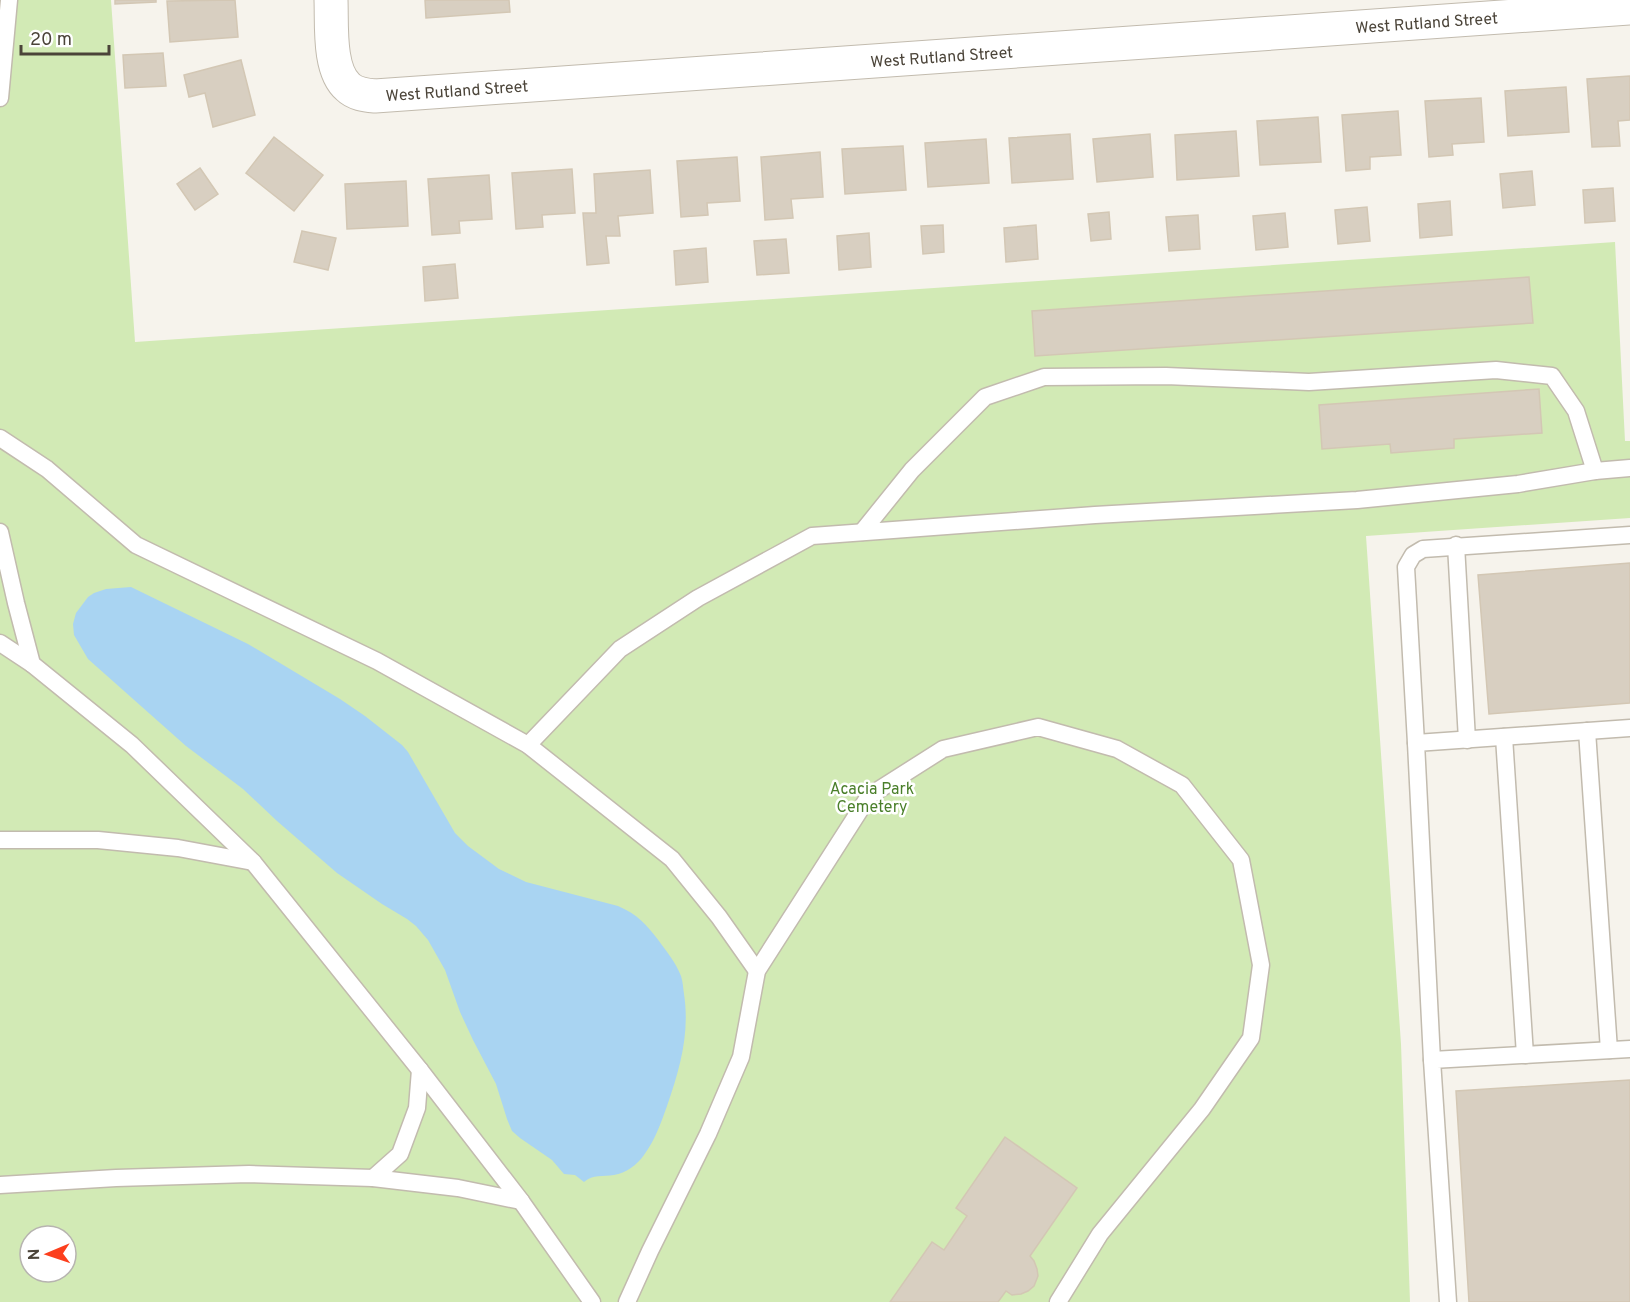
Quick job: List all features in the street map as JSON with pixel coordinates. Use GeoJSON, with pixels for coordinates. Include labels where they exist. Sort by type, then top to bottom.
{"type":"FeatureCollection","features":[{"type":"Feature","properties":{"kind":"street","name":"West Rutland Street"},"geometry":{"type":"LineString","coordinates":[[331,0],[334,61],[338,73],[348,88],[361,94],[375,96],[1630,8]]}},
{"type":"Feature","properties":{"kind":"lane"},"geometry":{"type":"LineString","coordinates":[[0,98],[9,0]]}},
{"type":"Feature","properties":{"kind":"lane"},"geometry":{"type":"LineString","coordinates":[[862,532],[912,470],[985,397],[1044,377],[1166,376],[1309,382],[1496,370],[1552,376],[1576,411],[1595,471]]}},
{"type":"Feature","properties":{"kind":"lane"},"geometry":{"type":"LineString","coordinates":[[0,438],[47,469],[136,545],[377,661],[528,745],[672,860],[719,917],[757,971]]}},
{"type":"Feature","properties":{"kind":"lane"},"geometry":{"type":"LineString","coordinates":[[528,745],[620,649],[698,598],[812,536],[1084,515],[1357,500],[1518,484],[1595,471],[1630,468]]}},
{"type":"Feature","properties":{"kind":"lane"},"geometry":{"type":"LineString","coordinates":[[0,532],[32,664]]}},
{"type":"Feature","properties":{"kind":"lane"},"geometry":{"type":"LineString","coordinates":[[1448,1302],[1432,1060],[1406,567],[1413,555],[1423,549],[1455,545],[1630,535]]}},
{"type":"Feature","properties":{"kind":"lane"},"geometry":{"type":"LineString","coordinates":[[1455,545],[1467,740]]}},
{"type":"Feature","properties":{"kind":"lane"},"geometry":{"type":"LineString","coordinates":[[0,643],[32,664],[132,745],[253,862],[420,1070],[521,1201],[592,1302]]}},
{"type":"Feature","properties":{"kind":"lane"},"geometry":{"type":"LineString","coordinates":[[627,1302],[708,1134],[741,1057],[757,971],[869,796],[943,749],[1038,727],[1116,749],[1182,785],[1241,860],[1261,965],[1251,1038],[1202,1109],[1100,1234],[1058,1302]]}},
{"type":"Feature","properties":{"kind":"lane"},"geometry":{"type":"LineString","coordinates":[[1416,743],[1630,728]]}},
{"type":"Feature","properties":{"kind":"lane"},"geometry":{"type":"LineString","coordinates":[[1587,731],[1610,1050]]}},
{"type":"Feature","properties":{"kind":"lane"},"geometry":{"type":"LineString","coordinates":[[1504,737],[1525,1054]]}},
{"type":"Feature","properties":{"kind":"lane"},"geometry":{"type":"LineString","coordinates":[[0,840],[98,840],[178,848],[253,862]]}},
{"type":"Feature","properties":{"kind":"lane"},"geometry":{"type":"LineString","coordinates":[[1432,1060],[1630,1049]]}},
{"type":"Feature","properties":{"kind":"lane"},"geometry":{"type":"LineString","coordinates":[[373,1178],[400,1154],[417,1108],[420,1070]]}},
{"type":"Feature","properties":{"kind":"lane"},"geometry":{"type":"LineString","coordinates":[[0,1185],[116,1178],[249,1174],[373,1178],[458,1188],[521,1201]]}},
{"type":"Feature","properties":{"kind":"green space","name":"Acacia Park Cemetery"},"geometry":{"type":"Polygon","coordinates":[[[0,0],[111,0],[135,342],[1615,242],[1625,441],[1630,441],[1630,518],[1366,536],[1401,1044],[1410,1302],[0,1302],[0,0]]]}},
{"type":"Feature","properties":{"kind":"water"},"geometry":{"type":"Polygon","coordinates":[[[131,587],[248,644],[365,716],[408,752],[455,833],[468,846],[499,869],[526,882],[618,906],[636,916],[650,930],[681,976],[686,1023],[680,1065],[665,1112],[651,1143],[635,1165],[618,1174],[595,1177],[584,1182],[575,1175],[564,1174],[552,1160],[512,1131],[496,1084],[460,1012],[445,970],[428,940],[416,926],[337,873],[243,789],[186,746],[88,659],[74,635],[73,624],[76,613],[94,593],[106,589],[131,587]]]}},
{"type":"Feature","properties":{"kind":"building"},"geometry":{"type":"Polygon","coordinates":[[[115,0],[156,0],[156,2],[115,4],[115,0]]]}},
{"type":"Feature","properties":{"kind":"building"},"geometry":{"type":"Polygon","coordinates":[[[235,0],[238,37],[170,42],[167,1],[235,0]]]}},
{"type":"Feature","properties":{"kind":"building"},"geometry":{"type":"Polygon","coordinates":[[[425,0],[509,0],[510,12],[426,18],[425,0]]]}},
{"type":"Feature","properties":{"kind":"building"},"geometry":{"type":"Polygon","coordinates":[[[163,53],[166,86],[125,88],[123,55],[163,53]]]}},
{"type":"Feature","properties":{"kind":"building"},"geometry":{"type":"Polygon","coordinates":[[[241,60],[255,115],[213,127],[205,93],[189,97],[184,75],[241,60]]]}},
{"type":"Feature","properties":{"kind":"building"},"geometry":{"type":"Polygon","coordinates":[[[1630,76],[1630,120],[1618,121],[1620,146],[1592,147],[1587,79],[1630,76]]]}},
{"type":"Feature","properties":{"kind":"building"},"geometry":{"type":"Polygon","coordinates":[[[1566,87],[1569,132],[1508,136],[1505,91],[1566,87]]]}},
{"type":"Feature","properties":{"kind":"building"},"geometry":{"type":"Polygon","coordinates":[[[1481,98],[1484,142],[1452,144],[1453,155],[1429,157],[1425,101],[1481,98]]]}},
{"type":"Feature","properties":{"kind":"building"},"geometry":{"type":"Polygon","coordinates":[[[1398,111],[1401,155],[1370,157],[1370,169],[1346,171],[1342,115],[1398,111]]]}},
{"type":"Feature","properties":{"kind":"building"},"geometry":{"type":"Polygon","coordinates":[[[1318,117],[1321,162],[1260,165],[1257,121],[1318,117]]]}},
{"type":"Feature","properties":{"kind":"building"},"geometry":{"type":"Polygon","coordinates":[[[1236,131],[1239,176],[1177,180],[1175,135],[1236,131]]]}},
{"type":"Feature","properties":{"kind":"building"},"geometry":{"type":"Polygon","coordinates":[[[1070,134],[1073,179],[1012,183],[1009,138],[1070,134]]]}},
{"type":"Feature","properties":{"kind":"building"},"geometry":{"type":"Polygon","coordinates":[[[1150,134],[1153,177],[1097,182],[1093,139],[1150,134]]]}},
{"type":"Feature","properties":{"kind":"building"},"geometry":{"type":"Polygon","coordinates":[[[274,137],[323,175],[294,211],[246,173],[274,137]]]}},
{"type":"Feature","properties":{"kind":"building"},"geometry":{"type":"Polygon","coordinates":[[[986,139],[989,183],[928,187],[925,143],[986,139]]]}},
{"type":"Feature","properties":{"kind":"building"},"geometry":{"type":"Polygon","coordinates":[[[903,146],[906,190],[845,194],[842,149],[903,146]]]}},
{"type":"Feature","properties":{"kind":"building"},"geometry":{"type":"Polygon","coordinates":[[[820,152],[823,197],[791,199],[793,218],[765,220],[761,157],[820,152]]]}},
{"type":"Feature","properties":{"kind":"building"},"geometry":{"type":"Polygon","coordinates":[[[737,157],[740,201],[707,203],[708,215],[681,217],[677,161],[737,157]]]}},
{"type":"Feature","properties":{"kind":"building"},"geometry":{"type":"Polygon","coordinates":[[[200,168],[218,194],[195,210],[177,184],[200,168]]]}},
{"type":"Feature","properties":{"kind":"building"},"geometry":{"type":"Polygon","coordinates":[[[572,169],[575,213],[542,215],[543,227],[516,229],[512,173],[572,169]]]}},
{"type":"Feature","properties":{"kind":"building"},"geometry":{"type":"Polygon","coordinates":[[[650,170],[653,213],[618,216],[620,236],[606,236],[609,263],[587,265],[583,213],[596,213],[594,174],[650,170]]]}},
{"type":"Feature","properties":{"kind":"building"},"geometry":{"type":"Polygon","coordinates":[[[1532,171],[1535,205],[1503,208],[1500,174],[1532,171]]]}},
{"type":"Feature","properties":{"kind":"building"},"geometry":{"type":"Polygon","coordinates":[[[489,175],[492,219],[459,221],[460,233],[432,235],[428,179],[489,175]]]}},
{"type":"Feature","properties":{"kind":"building"},"geometry":{"type":"Polygon","coordinates":[[[406,181],[408,226],[347,229],[345,184],[406,181]]]}},
{"type":"Feature","properties":{"kind":"building"},"geometry":{"type":"Polygon","coordinates":[[[1613,188],[1615,221],[1585,223],[1583,190],[1613,188]]]}},
{"type":"Feature","properties":{"kind":"building"},"geometry":{"type":"Polygon","coordinates":[[[1450,201],[1452,235],[1420,238],[1418,204],[1450,201]]]}},
{"type":"Feature","properties":{"kind":"building"},"geometry":{"type":"Polygon","coordinates":[[[1367,207],[1370,241],[1338,244],[1335,210],[1367,207]]]}},
{"type":"Feature","properties":{"kind":"building"},"geometry":{"type":"Polygon","coordinates":[[[1109,212],[1111,239],[1091,241],[1088,214],[1109,212]]]}},
{"type":"Feature","properties":{"kind":"building"},"geometry":{"type":"Polygon","coordinates":[[[1285,213],[1288,247],[1256,250],[1253,216],[1285,213]]]}},
{"type":"Feature","properties":{"kind":"building"},"geometry":{"type":"Polygon","coordinates":[[[1198,215],[1200,249],[1169,251],[1166,217],[1198,215]]]}},
{"type":"Feature","properties":{"kind":"building"},"geometry":{"type":"Polygon","coordinates":[[[943,225],[944,252],[923,254],[921,226],[943,225]]]}},
{"type":"Feature","properties":{"kind":"building"},"geometry":{"type":"Polygon","coordinates":[[[1036,225],[1038,259],[1006,262],[1004,228],[1036,225]]]}},
{"type":"Feature","properties":{"kind":"building"},"geometry":{"type":"Polygon","coordinates":[[[302,231],[336,238],[328,270],[294,262],[302,231]]]}},
{"type":"Feature","properties":{"kind":"building"},"geometry":{"type":"Polygon","coordinates":[[[869,233],[871,267],[839,270],[837,236],[869,233]]]}},
{"type":"Feature","properties":{"kind":"building"},"geometry":{"type":"Polygon","coordinates":[[[786,239],[789,273],[757,275],[754,241],[786,239]]]}},
{"type":"Feature","properties":{"kind":"building"},"geometry":{"type":"Polygon","coordinates":[[[706,248],[708,282],[676,285],[674,251],[706,248]]]}},
{"type":"Feature","properties":{"kind":"building"},"geometry":{"type":"Polygon","coordinates":[[[455,264],[458,298],[425,301],[423,267],[455,264]]]}},
{"type":"Feature","properties":{"kind":"building"},"geometry":{"type":"Polygon","coordinates":[[[1529,277],[1533,323],[1035,356],[1032,311],[1529,277]]]}},
{"type":"Feature","properties":{"kind":"building"},"geometry":{"type":"Polygon","coordinates":[[[1539,389],[1542,433],[1454,439],[1454,448],[1391,453],[1390,444],[1322,449],[1319,405],[1539,389]]]}},
{"type":"Feature","properties":{"kind":"building"},"geometry":{"type":"Polygon","coordinates":[[[1630,563],[1630,703],[1489,714],[1478,575],[1630,563]]]}},
{"type":"Feature","properties":{"kind":"building"},"geometry":{"type":"Polygon","coordinates":[[[1630,1080],[1630,1302],[1469,1302],[1456,1091],[1630,1080]]]}},
{"type":"Feature","properties":{"kind":"building"},"geometry":{"type":"Polygon","coordinates":[[[1005,1137],[1077,1188],[1030,1256],[1034,1261],[1038,1276],[1034,1286],[1021,1294],[1012,1295],[1006,1291],[998,1302],[890,1302],[932,1242],[944,1250],[967,1216],[956,1208],[1005,1137]]]}}]}
